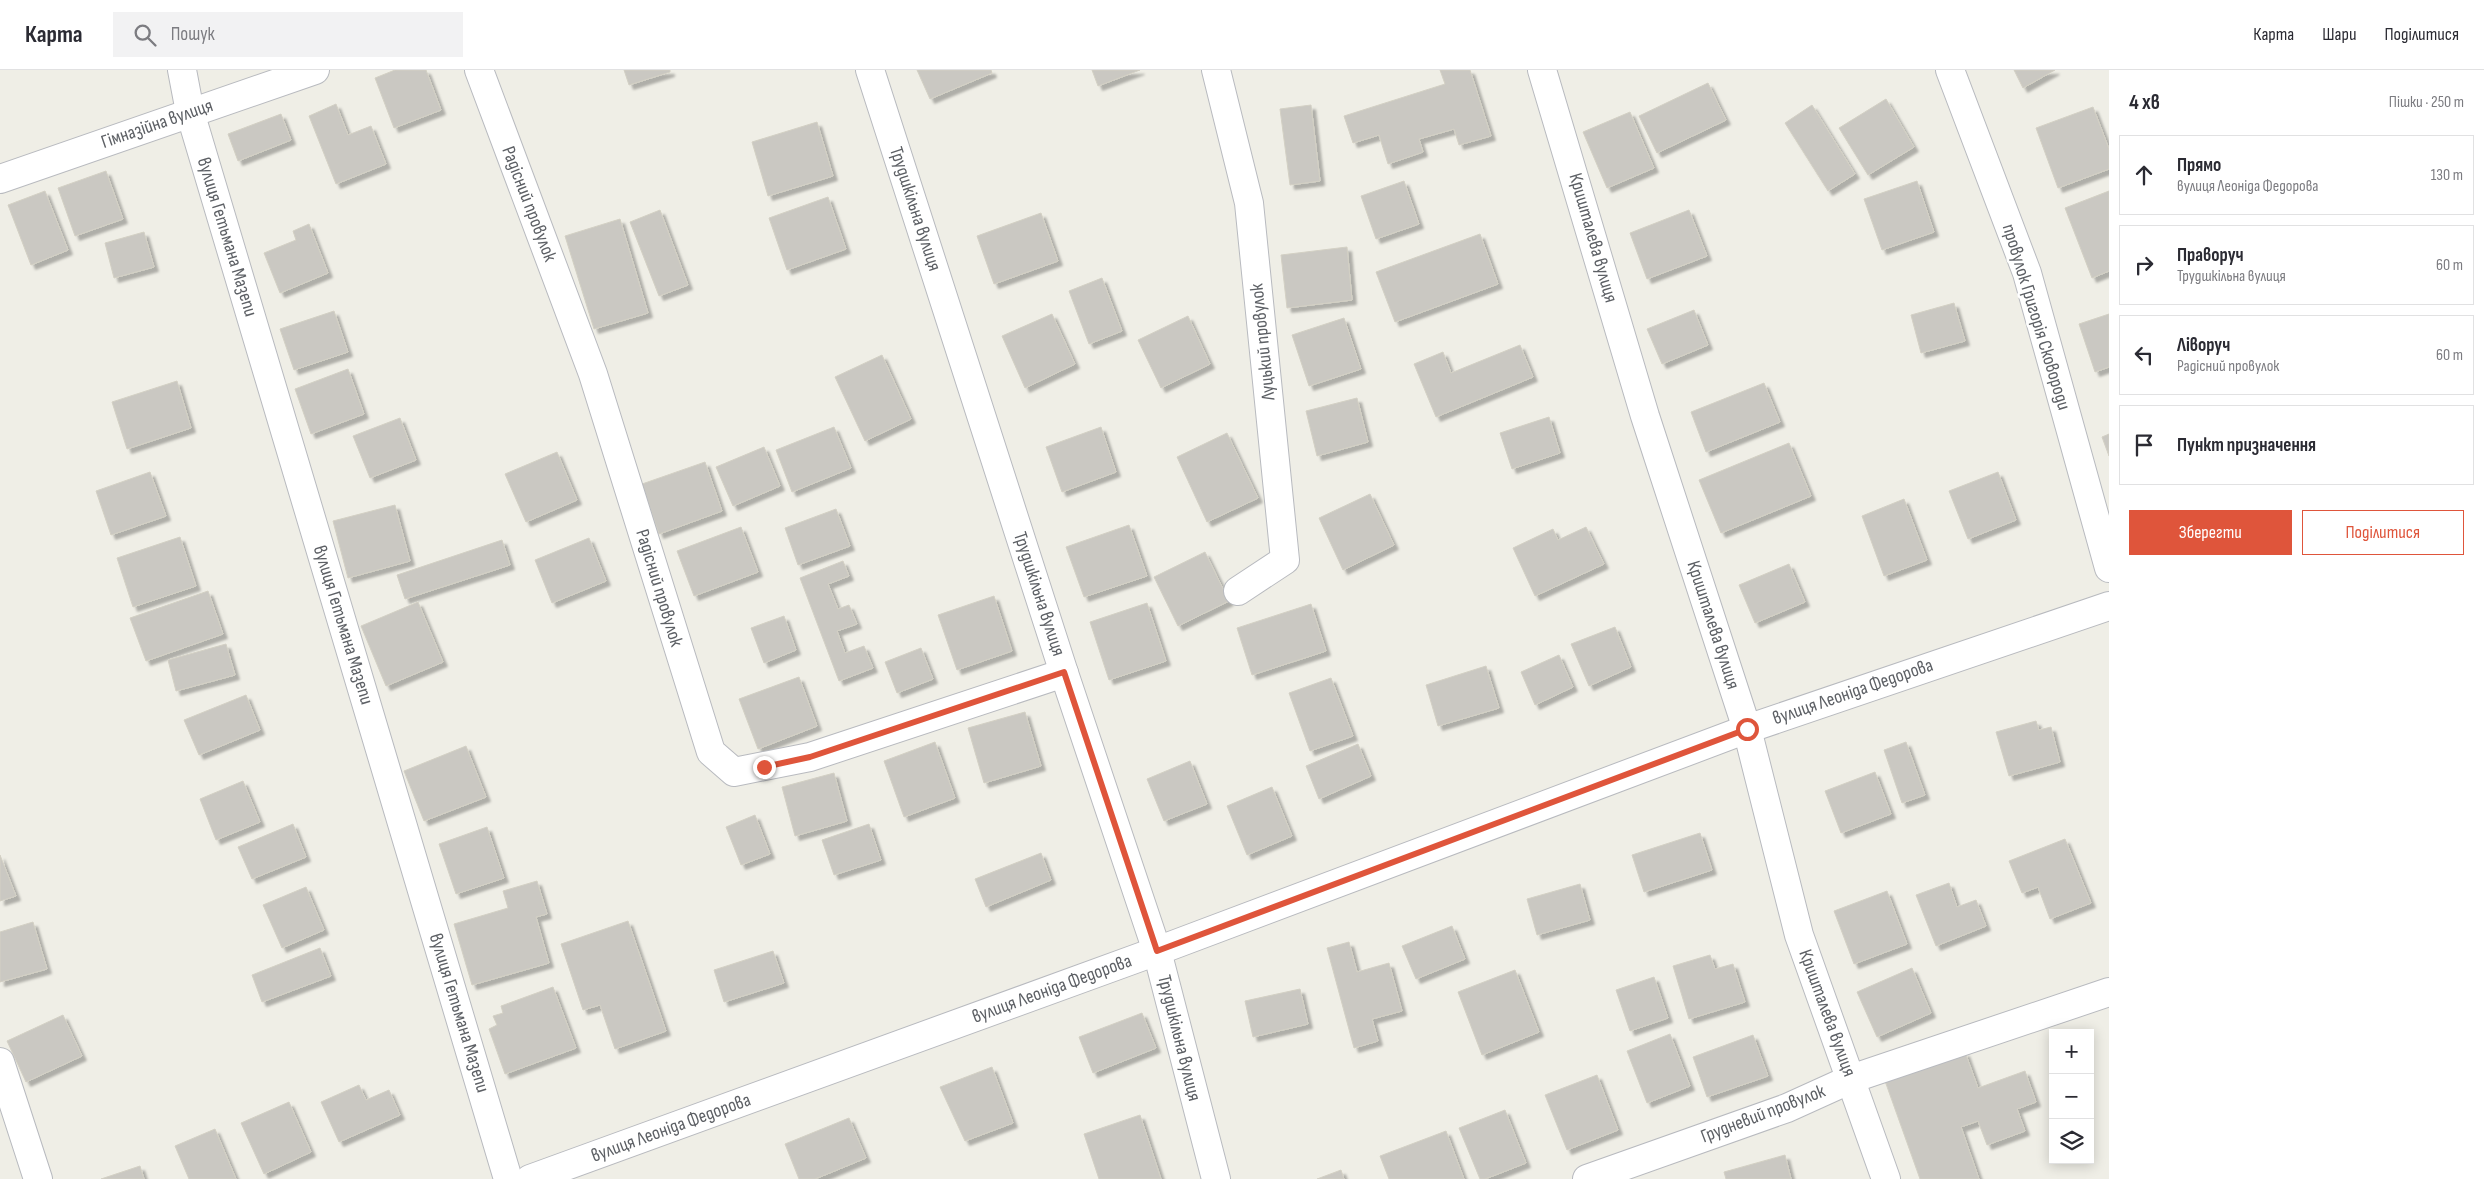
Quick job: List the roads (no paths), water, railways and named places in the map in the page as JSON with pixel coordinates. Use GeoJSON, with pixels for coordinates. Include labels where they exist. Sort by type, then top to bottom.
{"type":"FeatureCollection","features":[{"type":"Feature","properties":{"kind":"street","name":"вулиця Гетьмана Мазепи"},"geometry":{"type":"LineString","coordinates":[[182,70],[190,112],[508,1179]]}},
{"type":"Feature","properties":{"kind":"street","name":"Гімназійна вулиця"},"geometry":{"type":"LineString","coordinates":[[0,179],[315,70]]}},
{"type":"Feature","properties":{"kind":"street","name":"Радісний провулок"},"geometry":{"type":"LineString","coordinates":[[479,70],[593,374],[711,752],[734,772],[810,757],[1064,672]]}},
{"type":"Feature","properties":{"kind":"street","name":"Трудшкільна вулиця"},"geometry":{"type":"LineString","coordinates":[[870,70],[1064,672],[1157,951],[1216,1179]]}},
{"type":"Feature","properties":{"kind":"street","name":"Луцький провулок"},"geometry":{"type":"LineString","coordinates":[[1216,70],[1249,203],[1285,560],[1238,591]]}},
{"type":"Feature","properties":{"kind":"street","name":"Кришталева вулиця"},"geometry":{"type":"LineString","coordinates":[[1542,70],[1645,416],[1747,729],[1799,935],[1886,1179]]}},
{"type":"Feature","properties":{"kind":"street","name":"провулок Григорія Сковороди"},"geometry":{"type":"LineString","coordinates":[[1950,70],[2027,273],[2109,568]]}},
{"type":"Feature","properties":{"kind":"street","name":"вулиця Леоніда Федорова"},"geometry":{"type":"LineString","coordinates":[[530,1179],[1157,951],[1747,729],[2109,606]]}},
{"type":"Feature","properties":{"kind":"street","name":"Грудневий провулок"},"geometry":{"type":"LineString","coordinates":[[1587,1179],[1787,1108],[1851,1079],[2109,992]]}},
{"type":"Feature","properties":{"kind":"street"},"geometry":{"type":"LineString","coordinates":[[0,1062],[38,1179]]}}]}
